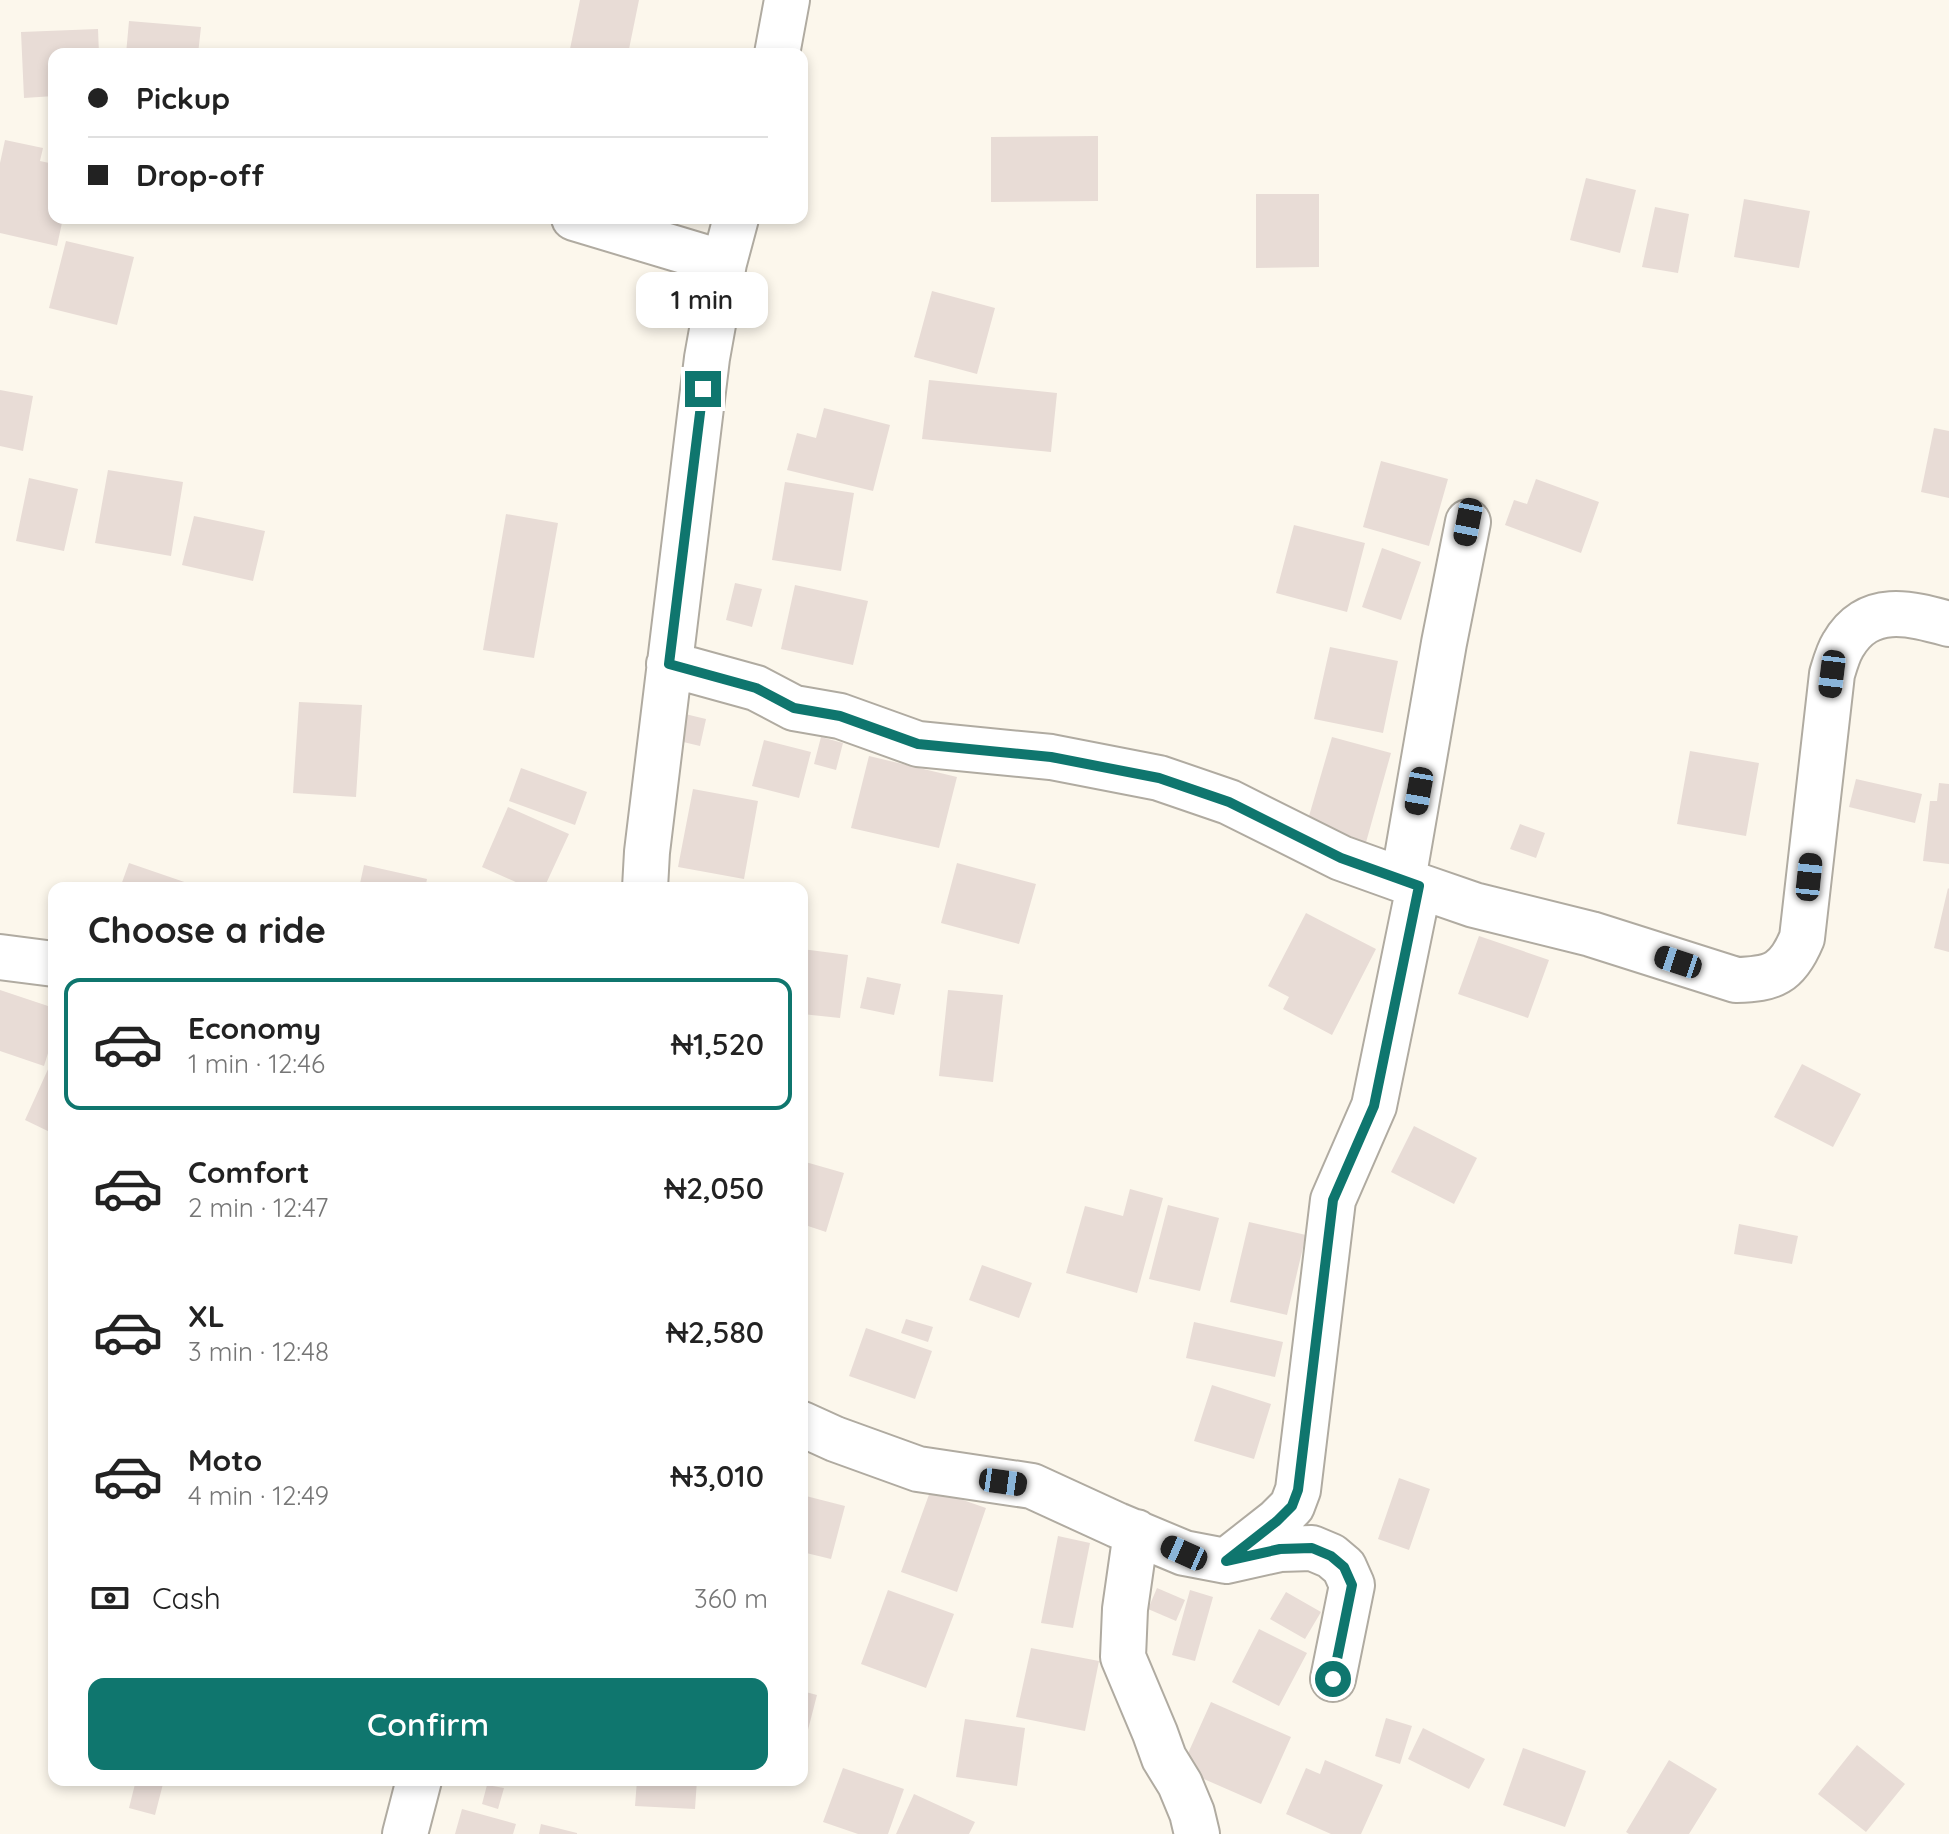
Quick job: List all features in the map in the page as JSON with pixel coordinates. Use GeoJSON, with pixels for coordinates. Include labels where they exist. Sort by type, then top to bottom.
{"type":"FeatureCollection","features":[{"type":"Feature","properties":{"kind":"street"},"geometry":{"type":"LineString","coordinates":[[778,48],[787,0]]}},
{"type":"Feature","properties":{"kind":"street"},"geometry":{"type":"LineString","coordinates":[[594,224],[724,263]]}},
{"type":"Feature","properties":{"kind":"street"},"geometry":{"type":"LineString","coordinates":[[645,882],[707,358],[734,224]]}},
{"type":"Feature","properties":{"kind":"street"},"geometry":{"type":"LineString","coordinates":[[1226,1561],[1277,1521],[1292,1506],[1298,1490],[1333,1200],[1374,1106],[1411,883],[1444,643],[1468,522]]}},
{"type":"Feature","properties":{"kind":"street"},"geometry":{"type":"LineString","coordinates":[[669,664],[756,688],[794,708],[840,716],[918,744],[1051,757],[1159,778],[1229,802],[1341,858],[1411,883],[1474,905],[1591,934],[1736,980],[1761,979],[1779,971],[1794,957],[1802,938],[1832,674],[1843,644],[1861,623],[1877,616],[1910,613],[1949,624]]}},
{"type":"Feature","properties":{"kind":"street"},"geometry":{"type":"LineString","coordinates":[[0,957],[48,963]]}},
{"type":"Feature","properties":{"kind":"street"},"geometry":{"type":"LineString","coordinates":[[808,1427],[918,1469],[1032,1486],[1184,1553],[1226,1561],[1280,1549],[1312,1548],[1331,1556],[1344,1567],[1352,1585],[1333,1679]]}},
{"type":"Feature","properties":{"kind":"street"},"geometry":{"type":"LineString","coordinates":[[1136,1532],[1125,1609],[1123,1657],[1164,1758],[1180,1784],[1197,1834]]}},
{"type":"Feature","properties":{"kind":"street"},"geometry":{"type":"LineString","coordinates":[[405,1834],[417,1786]]}},
{"type":"Feature","properties":{"kind":"building"},"geometry":{"type":"Polygon","coordinates":[[[580,0],[639,0],[629,48],[570,48],[580,0]]]}},
{"type":"Feature","properties":{"kind":"building"},"geometry":{"type":"Polygon","coordinates":[[[129,21],[201,27],[199,48],[127,48],[129,21]]]}},
{"type":"Feature","properties":{"kind":"building"},"geometry":{"type":"Polygon","coordinates":[[[98,29],[99,48],[48,48],[48,96],[24,98],[21,32],[98,29]]]}},
{"type":"Feature","properties":{"kind":"building"},"geometry":{"type":"Polygon","coordinates":[[[1098,136],[1098,201],[991,202],[991,137],[1098,136]]]}},
{"type":"Feature","properties":{"kind":"building"},"geometry":{"type":"Polygon","coordinates":[[[5,140],[43,148],[40,161],[48,163],[48,224],[62,224],[57,246],[0,233],[0,163],[5,140]]]}},
{"type":"Feature","properties":{"kind":"building"},"geometry":{"type":"Polygon","coordinates":[[[1586,178],[1636,190],[1620,253],[1570,240],[1586,178]]]}},
{"type":"Feature","properties":{"kind":"building"},"geometry":{"type":"Polygon","coordinates":[[[1256,194],[1319,194],[1319,267],[1256,268],[1256,194]]]}},
{"type":"Feature","properties":{"kind":"building"},"geometry":{"type":"Polygon","coordinates":[[[1744,199],[1810,211],[1799,268],[1734,257],[1744,199]]]}},
{"type":"Feature","properties":{"kind":"building"},"geometry":{"type":"Polygon","coordinates":[[[1655,207],[1689,214],[1678,273],[1642,267],[1655,207]]]}},
{"type":"Feature","properties":{"kind":"building"},"geometry":{"type":"Polygon","coordinates":[[[66,241],[134,257],[117,325],[49,308],[66,241]]]}},
{"type":"Feature","properties":{"kind":"building"},"geometry":{"type":"Polygon","coordinates":[[[932,291],[995,308],[977,374],[914,357],[932,291]]]}},
{"type":"Feature","properties":{"kind":"building"},"geometry":{"type":"Polygon","coordinates":[[[929,380],[1057,393],[1051,452],[922,439],[929,380]]]}},
{"type":"Feature","properties":{"kind":"building"},"geometry":{"type":"Polygon","coordinates":[[[0,390],[33,396],[23,451],[0,446],[0,390]]]}},
{"type":"Feature","properties":{"kind":"building"},"geometry":{"type":"Polygon","coordinates":[[[824,408],[890,425],[873,491],[787,470],[797,433],[816,438],[824,408]]]}},
{"type":"Feature","properties":{"kind":"building"},"geometry":{"type":"Polygon","coordinates":[[[1934,428],[1949,431],[1949,498],[1921,492],[1934,428]]]}},
{"type":"Feature","properties":{"kind":"building"},"geometry":{"type":"Polygon","coordinates":[[[1381,461],[1448,479],[1429,546],[1363,527],[1381,461]]]}},
{"type":"Feature","properties":{"kind":"building"},"geometry":{"type":"Polygon","coordinates":[[[108,470],[183,482],[171,556],[95,543],[108,470]]]}},
{"type":"Feature","properties":{"kind":"building"},"geometry":{"type":"Polygon","coordinates":[[[29,478],[78,489],[64,551],[16,541],[29,478]]]}},
{"type":"Feature","properties":{"kind":"building"},"geometry":{"type":"Polygon","coordinates":[[[1536,479],[1599,502],[1581,553],[1505,525],[1514,500],[1527,504],[1536,479]]]}},
{"type":"Feature","properties":{"kind":"building"},"geometry":{"type":"Polygon","coordinates":[[[785,482],[854,493],[841,571],[772,560],[785,482]]]}},
{"type":"Feature","properties":{"kind":"building"},"geometry":{"type":"Polygon","coordinates":[[[506,514],[558,523],[534,658],[483,650],[506,514]]]}},
{"type":"Feature","properties":{"kind":"building"},"geometry":{"type":"Polygon","coordinates":[[[194,516],[265,531],[253,581],[182,565],[194,516]]]}},
{"type":"Feature","properties":{"kind":"building"},"geometry":{"type":"Polygon","coordinates":[[[1294,525],[1365,543],[1347,612],[1276,593],[1294,525]]]}},
{"type":"Feature","properties":{"kind":"building"},"geometry":{"type":"Polygon","coordinates":[[[1382,548],[1421,562],[1401,620],[1362,607],[1382,548]]]}},
{"type":"Feature","properties":{"kind":"building"},"geometry":{"type":"Polygon","coordinates":[[[735,583],[762,589],[752,627],[726,620],[735,583]]]}},
{"type":"Feature","properties":{"kind":"building"},"geometry":{"type":"Polygon","coordinates":[[[795,585],[868,601],[853,665],[781,649],[795,585]]]}},
{"type":"Feature","properties":{"kind":"building"},"geometry":{"type":"Polygon","coordinates":[[[1330,647],[1398,661],[1383,733],[1314,719],[1330,647]]]}},
{"type":"Feature","properties":{"kind":"building"},"geometry":{"type":"Polygon","coordinates":[[[299,702],[362,705],[356,797],[293,793],[299,702]]]}},
{"type":"Feature","properties":{"kind":"building"},"geometry":{"type":"Polygon","coordinates":[[[681,713],[706,719],[700,746],[675,740],[681,713]]]}},
{"type":"Feature","properties":{"kind":"building"},"geometry":{"type":"Polygon","coordinates":[[[821,737],[843,743],[836,770],[814,764],[821,737]]]}},
{"type":"Feature","properties":{"kind":"building"},"geometry":{"type":"Polygon","coordinates":[[[1332,737],[1391,753],[1365,846],[1305,830],[1332,737]]]}},
{"type":"Feature","properties":{"kind":"building"},"geometry":{"type":"Polygon","coordinates":[[[764,740],[811,752],[799,798],[752,786],[764,740]]]}},
{"type":"Feature","properties":{"kind":"building"},"geometry":{"type":"Polygon","coordinates":[[[1690,751],[1759,763],[1746,836],[1677,824],[1690,751]]]}},
{"type":"Feature","properties":{"kind":"building"},"geometry":{"type":"Polygon","coordinates":[[[869,756],[957,777],[939,848],[851,828],[869,756]]]}},
{"type":"Feature","properties":{"kind":"building"},"geometry":{"type":"Polygon","coordinates":[[[521,768],[587,792],[575,825],[509,801],[521,768]]]}},
{"type":"Feature","properties":{"kind":"building"},"geometry":{"type":"Polygon","coordinates":[[[1856,779],[1922,794],[1915,823],[1849,807],[1856,779]]]}},
{"type":"Feature","properties":{"kind":"building"},"geometry":{"type":"Polygon","coordinates":[[[1939,783],[1949,784],[1949,864],[1923,861],[1930,801],[1937,801],[1939,783]]]}},
{"type":"Feature","properties":{"kind":"building"},"geometry":{"type":"Polygon","coordinates":[[[693,789],[758,801],[744,879],[678,867],[693,789]]]}},
{"type":"Feature","properties":{"kind":"building"},"geometry":{"type":"Polygon","coordinates":[[[508,807],[569,834],[547,882],[516,882],[482,867],[508,807]]]}},
{"type":"Feature","properties":{"kind":"building"},"geometry":{"type":"Polygon","coordinates":[[[1520,824],[1545,833],[1536,858],[1510,849],[1520,824]]]}},
{"type":"Feature","properties":{"kind":"building"},"geometry":{"type":"Polygon","coordinates":[[[129,863],[184,882],[122,882],[129,863]]]}},
{"type":"Feature","properties":{"kind":"building"},"geometry":{"type":"Polygon","coordinates":[[[957,863],[1036,884],[1019,944],[941,923],[957,863]]]}},
{"type":"Feature","properties":{"kind":"building"},"geometry":{"type":"Polygon","coordinates":[[[364,865],[427,879],[426,882],[360,882],[364,865]]]}},
{"type":"Feature","properties":{"kind":"building"},"geometry":{"type":"Polygon","coordinates":[[[1949,889],[1949,952],[1934,948],[1949,889]]]}},
{"type":"Feature","properties":{"kind":"building"},"geometry":{"type":"Polygon","coordinates":[[[1306,913],[1376,949],[1332,1035],[1283,1009],[1289,997],[1268,986],[1306,913]]]}},
{"type":"Feature","properties":{"kind":"building"},"geometry":{"type":"Polygon","coordinates":[[[1479,936],[1549,960],[1528,1018],[1458,994],[1479,936]]]}},
{"type":"Feature","properties":{"kind":"building"},"geometry":{"type":"Polygon","coordinates":[[[808,950],[848,955],[840,1018],[808,1015],[808,950]]]}},
{"type":"Feature","properties":{"kind":"building"},"geometry":{"type":"Polygon","coordinates":[[[867,977],[901,984],[894,1015],[860,1008],[867,977]]]}},
{"type":"Feature","properties":{"kind":"building"},"geometry":{"type":"Polygon","coordinates":[[[0,990],[48,1006],[48,1053],[44,1066],[0,1051],[0,990]]]}},
{"type":"Feature","properties":{"kind":"building"},"geometry":{"type":"Polygon","coordinates":[[[948,990],[1003,995],[993,1082],[939,1076],[948,990]]]}},
{"type":"Feature","properties":{"kind":"building"},"geometry":{"type":"Polygon","coordinates":[[[1802,1064],[1861,1094],[1833,1147],[1774,1117],[1802,1064]]]}},
{"type":"Feature","properties":{"kind":"building"},"geometry":{"type":"Polygon","coordinates":[[[48,1069],[48,1131],[25,1120],[48,1069]]]}},
{"type":"Feature","properties":{"kind":"building"},"geometry":{"type":"Polygon","coordinates":[[[1414,1126],[1477,1158],[1454,1204],[1391,1172],[1414,1126]]]}},
{"type":"Feature","properties":{"kind":"building"},"geometry":{"type":"Polygon","coordinates":[[[808,1163],[844,1173],[826,1232],[808,1226],[808,1163]]]}},
{"type":"Feature","properties":{"kind":"building"},"geometry":{"type":"Polygon","coordinates":[[[1130,1189],[1163,1198],[1137,1293],[1066,1273],[1085,1206],[1123,1216],[1130,1189]]]}},
{"type":"Feature","properties":{"kind":"building"},"geometry":{"type":"Polygon","coordinates":[[[1168,1205],[1219,1218],[1200,1291],[1149,1279],[1168,1205]]]}},
{"type":"Feature","properties":{"kind":"building"},"geometry":{"type":"Polygon","coordinates":[[[1249,1222],[1306,1235],[1287,1315],[1230,1302],[1249,1222]]]}},
{"type":"Feature","properties":{"kind":"building"},"geometry":{"type":"Polygon","coordinates":[[[1739,1224],[1798,1236],[1792,1264],[1734,1254],[1739,1224]]]}},
{"type":"Feature","properties":{"kind":"building"},"geometry":{"type":"Polygon","coordinates":[[[982,1265],[1032,1283],[1019,1318],[969,1300],[982,1265]]]}},
{"type":"Feature","properties":{"kind":"building"},"geometry":{"type":"Polygon","coordinates":[[[906,1319],[933,1327],[928,1342],[901,1333],[906,1319]]]}},
{"type":"Feature","properties":{"kind":"building"},"geometry":{"type":"Polygon","coordinates":[[[1194,1322],[1283,1342],[1275,1377],[1186,1358],[1194,1322]]]}},
{"type":"Feature","properties":{"kind":"building"},"geometry":{"type":"Polygon","coordinates":[[[866,1328],[932,1351],[915,1399],[849,1376],[866,1328]]]}},
{"type":"Feature","properties":{"kind":"building"},"geometry":{"type":"Polygon","coordinates":[[[1212,1385],[1271,1404],[1254,1459],[1194,1441],[1212,1385]]]}},
{"type":"Feature","properties":{"kind":"building"},"geometry":{"type":"Polygon","coordinates":[[[1399,1478],[1430,1489],[1409,1550],[1378,1539],[1399,1478]]]}},
{"type":"Feature","properties":{"kind":"building"},"geometry":{"type":"Polygon","coordinates":[[[931,1489],[986,1508],[957,1592],[901,1572],[931,1489]]]}},
{"type":"Feature","properties":{"kind":"building"},"geometry":{"type":"Polygon","coordinates":[[[808,1497],[845,1506],[831,1559],[808,1553],[808,1497]]]}},
{"type":"Feature","properties":{"kind":"building"},"geometry":{"type":"Polygon","coordinates":[[[1058,1536],[1090,1543],[1073,1628],[1041,1623],[1058,1536]]]}},
{"type":"Feature","properties":{"kind":"building"},"geometry":{"type":"Polygon","coordinates":[[[1157,1588],[1185,1600],[1176,1621],[1148,1609],[1157,1588]]]}},
{"type":"Feature","properties":{"kind":"building"},"geometry":{"type":"Polygon","coordinates":[[[888,1590],[954,1614],[926,1688],[861,1664],[888,1590]]]}},
{"type":"Feature","properties":{"kind":"building"},"geometry":{"type":"Polygon","coordinates":[[[1190,1590],[1213,1597],[1195,1661],[1172,1655],[1190,1590]]]}},
{"type":"Feature","properties":{"kind":"building"},"geometry":{"type":"Polygon","coordinates":[[[1286,1592],[1321,1612],[1305,1639],[1270,1619],[1286,1592]]]}},
{"type":"Feature","properties":{"kind":"building"},"geometry":{"type":"Polygon","coordinates":[[[1259,1629],[1307,1653],[1279,1706],[1232,1682],[1259,1629]]]}},
{"type":"Feature","properties":{"kind":"building"},"geometry":{"type":"Polygon","coordinates":[[[1031,1648],[1099,1661],[1085,1731],[1016,1717],[1031,1648]]]}},
{"type":"Feature","properties":{"kind":"building"},"geometry":{"type":"Polygon","coordinates":[[[808,1693],[817,1695],[808,1730],[808,1693]]]}},
{"type":"Feature","properties":{"kind":"building"},"geometry":{"type":"Polygon","coordinates":[[[1211,1702],[1291,1737],[1261,1804],[1181,1769],[1211,1702]]]}},
{"type":"Feature","properties":{"kind":"building"},"geometry":{"type":"Polygon","coordinates":[[[1386,1718],[1412,1726],[1400,1764],[1375,1756],[1386,1718]]]}},
{"type":"Feature","properties":{"kind":"building"},"geometry":{"type":"Polygon","coordinates":[[[965,1719],[1025,1728],[1017,1786],[956,1777],[965,1719]]]}},
{"type":"Feature","properties":{"kind":"building"},"geometry":{"type":"Polygon","coordinates":[[[1423,1728],[1485,1759],[1469,1789],[1408,1759],[1423,1728]]]}},
{"type":"Feature","properties":{"kind":"building"},"geometry":{"type":"Polygon","coordinates":[[[1857,1745],[1905,1784],[1866,1832],[1818,1794],[1857,1745]]]}},
{"type":"Feature","properties":{"kind":"building"},"geometry":{"type":"Polygon","coordinates":[[[1523,1748],[1586,1771],[1565,1827],[1503,1805],[1523,1748]]]}},
{"type":"Feature","properties":{"kind":"building"},"geometry":{"type":"Polygon","coordinates":[[[1325,1760],[1383,1785],[1361,1834],[1331,1834],[1286,1814],[1306,1768],[1320,1774],[1325,1760]]]}},
{"type":"Feature","properties":{"kind":"building"},"geometry":{"type":"Polygon","coordinates":[[[1669,1760],[1717,1789],[1689,1834],[1629,1834],[1626,1832],[1669,1760]]]}},
{"type":"Feature","properties":{"kind":"building"},"geometry":{"type":"Polygon","coordinates":[[[843,1768],[904,1789],[888,1834],[858,1834],[823,1822],[843,1768]]]}},
{"type":"Feature","properties":{"kind":"building"},"geometry":{"type":"Polygon","coordinates":[[[134,1786],[162,1786],[155,1815],[129,1808],[134,1786]]]}},
{"type":"Feature","properties":{"kind":"building"},"geometry":{"type":"Polygon","coordinates":[[[487,1786],[504,1788],[498,1809],[482,1804],[487,1786]]]}},
{"type":"Feature","properties":{"kind":"building"},"geometry":{"type":"Polygon","coordinates":[[[637,1786],[697,1786],[695,1809],[635,1806],[637,1786]]]}},
{"type":"Feature","properties":{"kind":"building"},"geometry":{"type":"Polygon","coordinates":[[[914,1794],[975,1822],[969,1834],[896,1834],[914,1794]]]}},
{"type":"Feature","properties":{"kind":"building"},"geometry":{"type":"Polygon","coordinates":[[[462,1809],[516,1824],[513,1834],[455,1834],[462,1809]]]}},
{"type":"Feature","properties":{"kind":"building"},"geometry":{"type":"Polygon","coordinates":[[[541,1824],[577,1833],[577,1834],[539,1834],[541,1824]]]}},
{"type":"Feature","properties":{"kind":"route"},"geometry":{"type":"LineString","coordinates":[[703,389],[669,664],[756,688],[794,708],[840,716],[918,744],[1051,757],[1159,778],[1229,802],[1341,858],[1419,886],[1374,1106],[1333,1200],[1298,1490],[1292,1506],[1277,1521],[1226,1561],[1280,1549],[1312,1548],[1331,1556],[1344,1567],[1352,1585],[1333,1679]]}}]}
